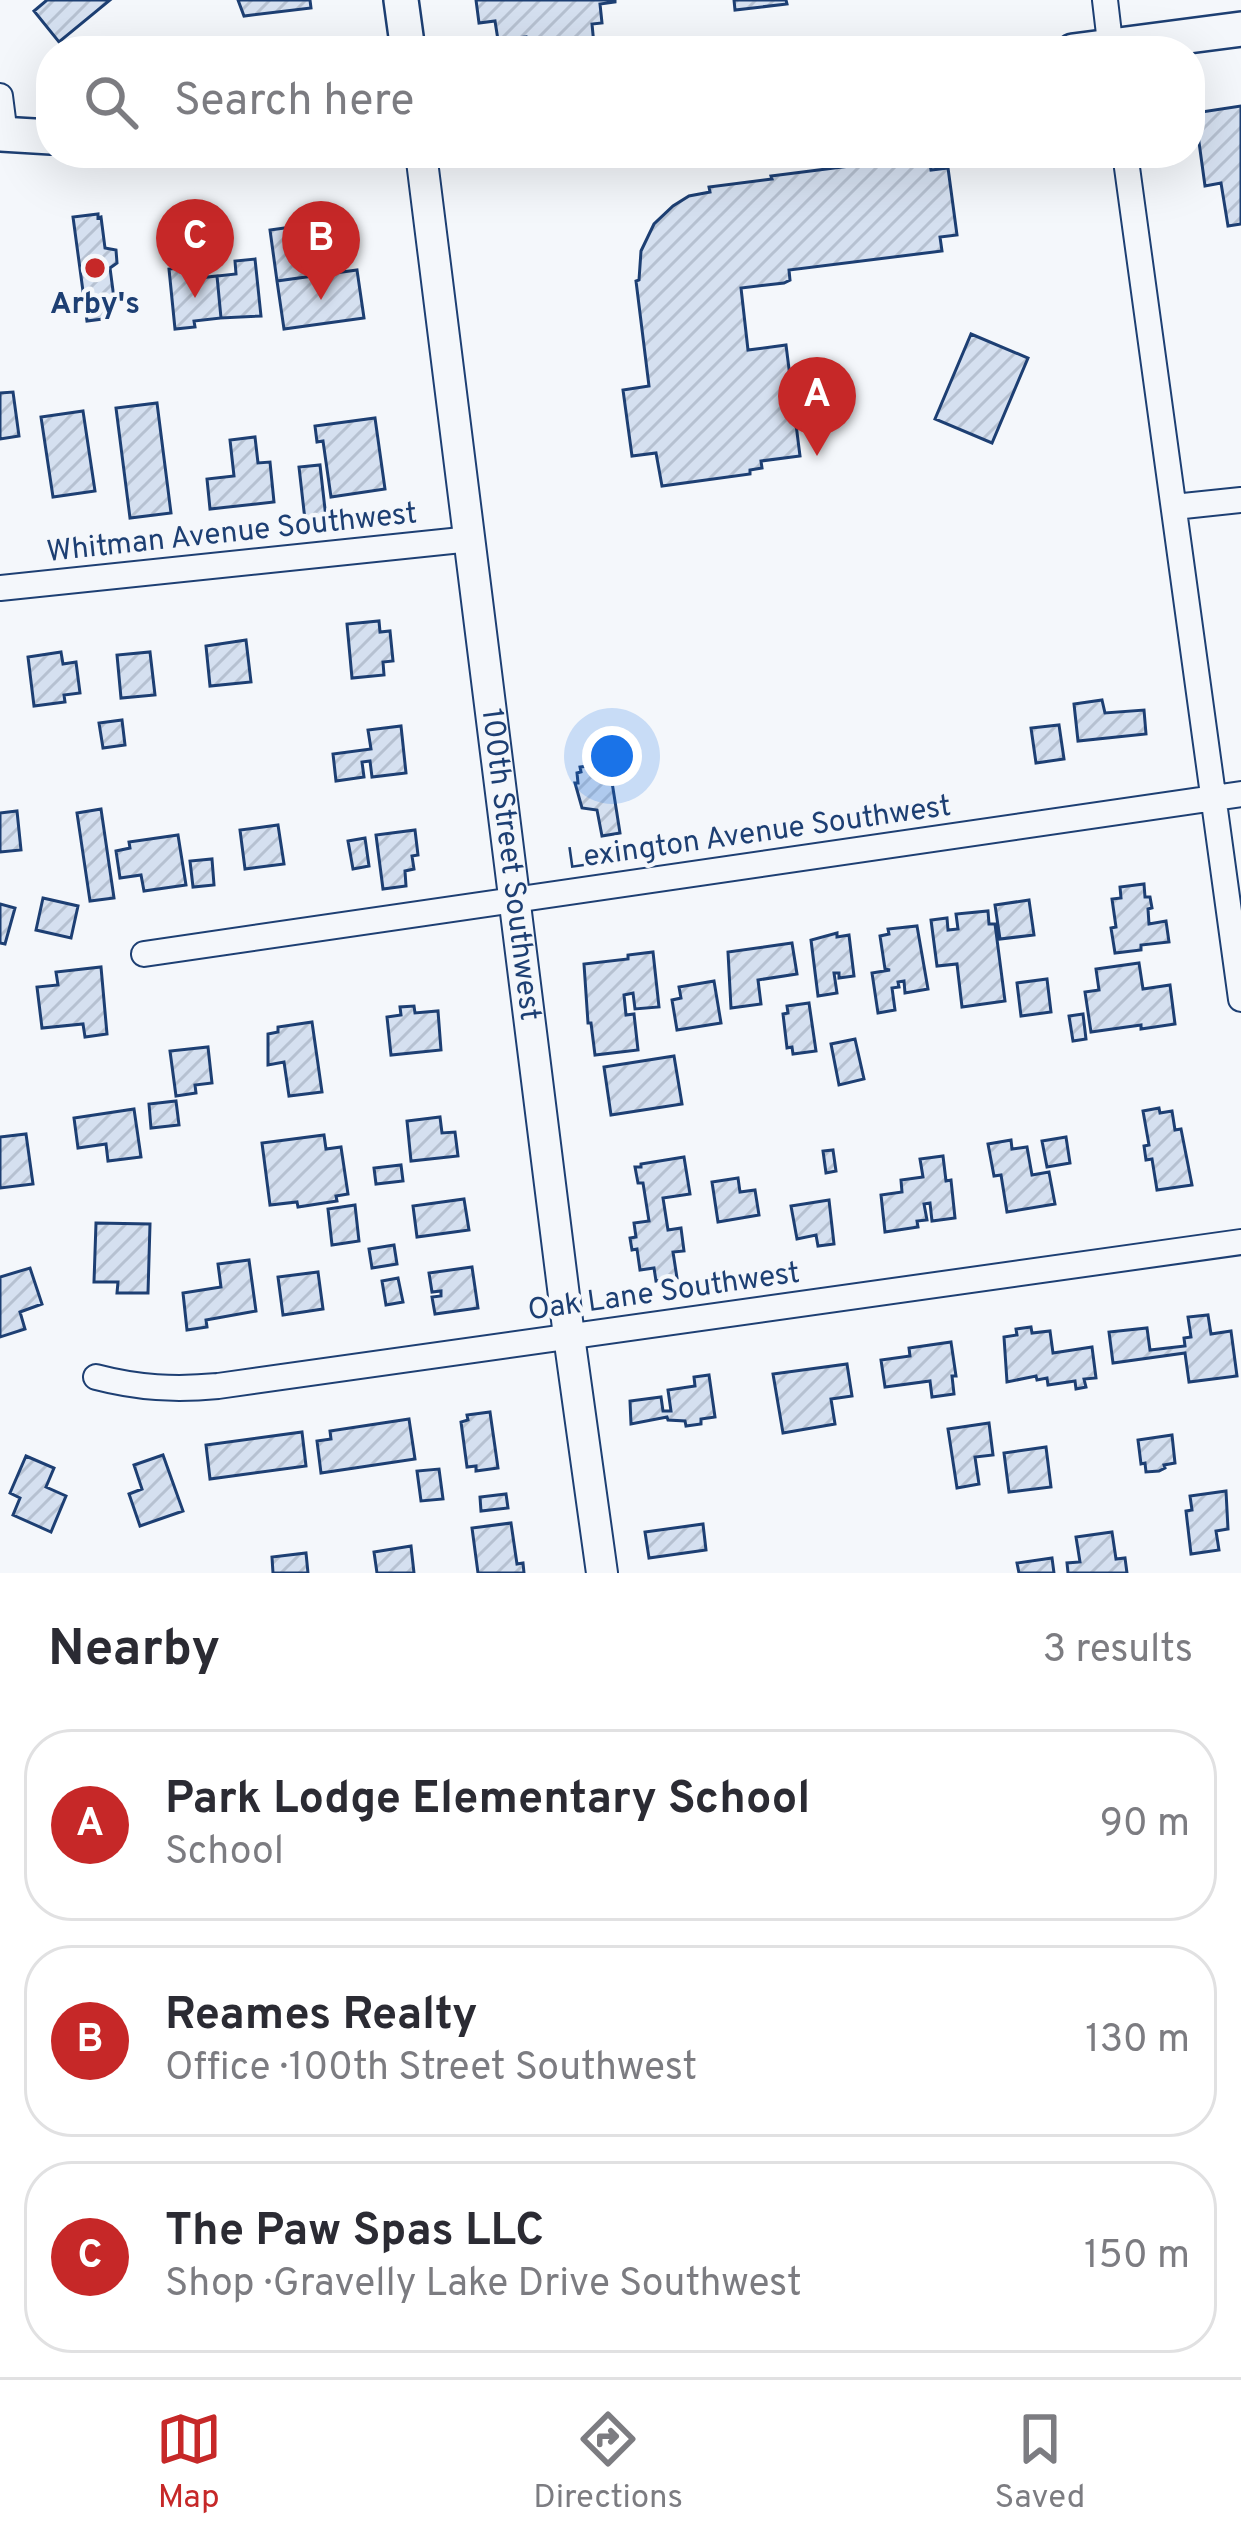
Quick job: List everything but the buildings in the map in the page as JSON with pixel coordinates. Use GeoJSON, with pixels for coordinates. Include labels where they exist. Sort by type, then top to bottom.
{"type":"FeatureCollection","features":[{"type":"Feature","properties":{"kind":"main road"},"geometry":{"type":"LineString","coordinates":[[401,0],[406,36]]}},
{"type":"Feature","properties":{"kind":"main road"},"geometry":{"type":"LineString","coordinates":[[1196,36],[1241,29]]}},
{"type":"Feature","properties":{"kind":"main road"},"geometry":{"type":"LineString","coordinates":[[3,135],[36,136]]}},
{"type":"Feature","properties":{"kind":"street"},"geometry":{"type":"LineString","coordinates":[[1105,0],[1109,36]]}},
{"type":"Feature","properties":{"kind":"street"},"geometry":{"type":"LineString","coordinates":[[0,96],[3,135]]}},
{"type":"Feature","properties":{"kind":"street","name":"100th Street Southwest"},"geometry":{"type":"LineString","coordinates":[[424,168],[602,1573]]}},
{"type":"Feature","properties":{"kind":"street"},"geometry":{"type":"LineString","coordinates":[[1127,168],[1241,998]]}},
{"type":"Feature","properties":{"kind":"street"},"geometry":{"type":"LineString","coordinates":[[1174,507],[1241,500]]}},
{"type":"Feature","properties":{"kind":"street","name":"Whitman Avenue Southwest"},"geometry":{"type":"LineString","coordinates":[[0,588],[471,539]]}},
{"type":"Feature","properties":{"kind":"street","name":"Lexington Avenue Southwest"},"geometry":{"type":"LineString","coordinates":[[144,953],[1241,794]]}},
{"type":"Feature","properties":{"kind":"street","name":"Oak Lane Southwest"},"geometry":{"type":"LineString","coordinates":[[96,1377],[142,1387],[194,1388],[1241,1242]]}},
{"type":"Feature","properties":{"kind":"place","name":"Arby's"},"geometry":{"type":"Point","coordinates":[95,268]}},
{"type":"Feature","properties":{"kind":"place","name":"The Paw Spas LLC"},"geometry":{"type":"Point","coordinates":[195,298]}},
{"type":"Feature","properties":{"kind":"place","name":"Reames Realty"},"geometry":{"type":"Point","coordinates":[321,300]}},
{"type":"Feature","properties":{"kind":"place","name":"Park Lodge Elementary School"},"geometry":{"type":"Point","coordinates":[817,456]}}]}
